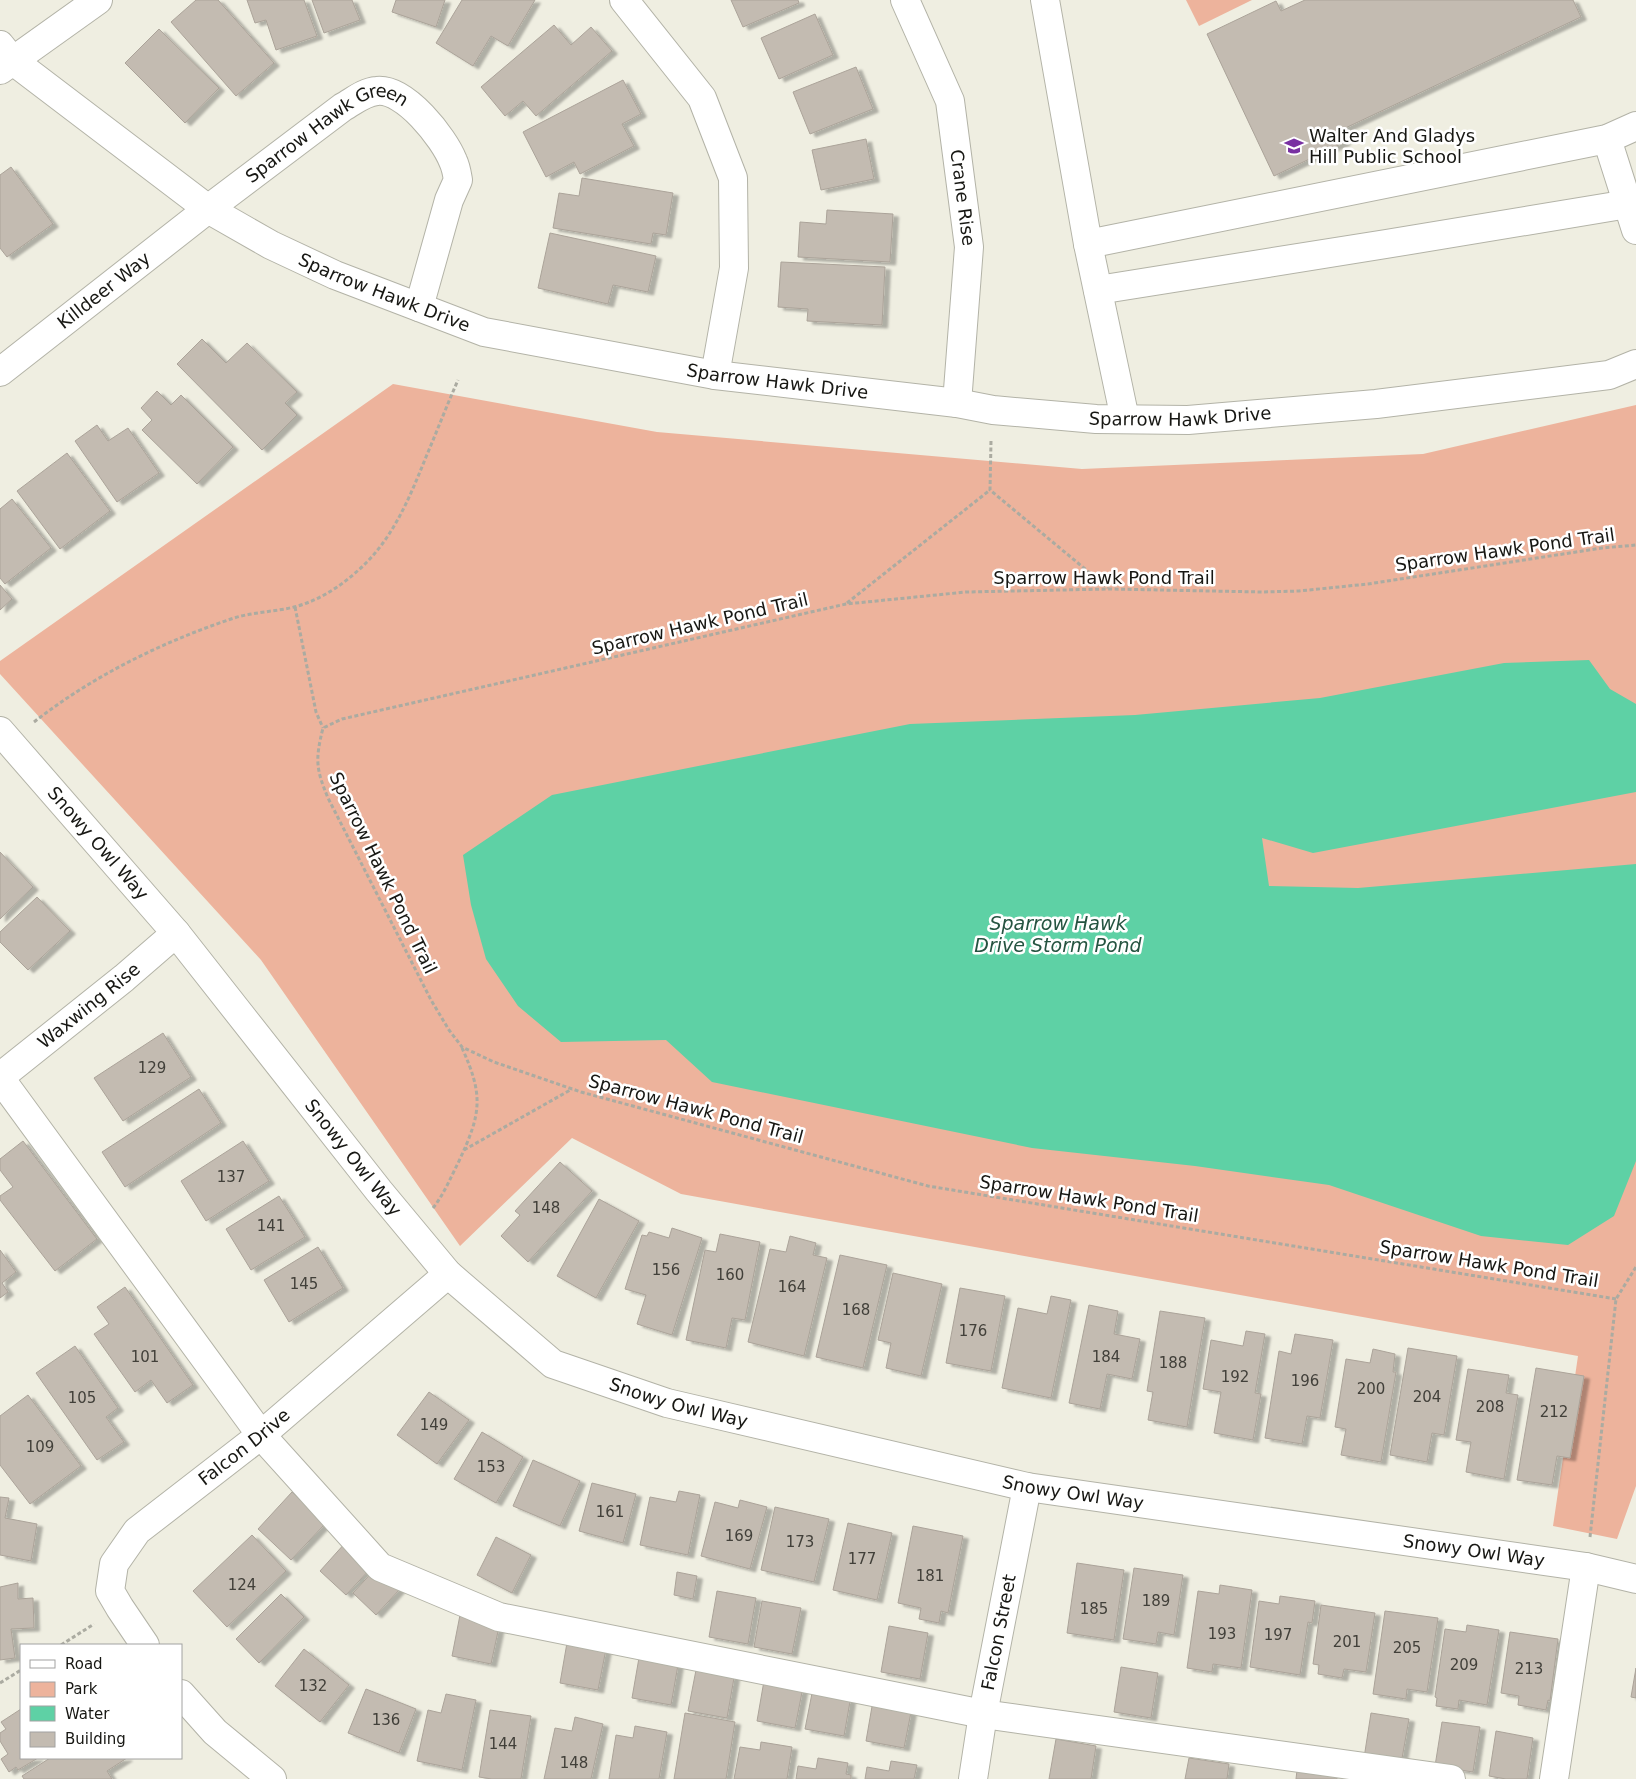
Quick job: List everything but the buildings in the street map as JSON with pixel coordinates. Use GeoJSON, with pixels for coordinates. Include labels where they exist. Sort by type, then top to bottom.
{"type":"FeatureCollection","features":[{"type":"Feature","properties":{"kind":"street"},"geometry":{"type":"LineString","coordinates":[[4,58],[98,0]]}},
{"type":"Feature","properties":{"kind":"street"},"geometry":{"type":"LineString","coordinates":[[624,0],[702,98],[733,178],[734,268],[715,376]]}},
{"type":"Feature","properties":{"kind":"street","name":"Crane Rise"},"geometry":{"type":"LineString","coordinates":[[905,0],[950,101],[969,247],[957,404]]}},
{"type":"Feature","properties":{"kind":"street"},"geometry":{"type":"LineString","coordinates":[[1045,0],[1088,244],[1124,419]]}},
{"type":"Feature","properties":{"kind":"street","name":"Sparrow Hawk Drive"},"geometry":{"type":"LineString","coordinates":[[4,58],[208,209],[271,245],[335,275],[484,332],[715,376],[957,404],[993,410],[1096,419],[1188,420],[1376,404],[1609,375],[1636,364]]}},
{"type":"Feature","properties":{"kind":"street","name":"Sparrow Hawk Green"},"geometry":{"type":"LineString","coordinates":[[208,209],[343,108],[365,94],[380,91],[403,99],[420,113],[439,137],[453,161],[458,180],[449,200],[419,307]]}},
{"type":"Feature","properties":{"kind":"street"},"geometry":{"type":"LineString","coordinates":[[1088,244],[1607,139],[1636,126]]}},
{"type":"Feature","properties":{"kind":"street"},"geometry":{"type":"LineString","coordinates":[[1607,139],[1632,202],[1636,230]]}},
{"type":"Feature","properties":{"kind":"street"},"geometry":{"type":"LineString","coordinates":[[1098,290],[1632,202]]}},
{"type":"Feature","properties":{"kind":"street","name":"Killdeer Way"},"geometry":{"type":"LineString","coordinates":[[0,372],[208,209]]}},
{"type":"Feature","properties":{"kind":"street","name":"Snowy Owl Way"},"geometry":{"type":"LineString","coordinates":[[5,736],[176,932],[378,1191],[448,1274],[553,1364],[667,1403],[1027,1487],[1586,1567],[1636,1579]]}},
{"type":"Feature","properties":{"kind":"street","name":"Waxwing Rise"},"geometry":{"type":"LineString","coordinates":[[0,1077],[124,978],[176,932]]}},
{"type":"Feature","properties":{"kind":"street"},"geometry":{"type":"LineString","coordinates":[[0,1077],[261,1435],[380,1567],[499,1617],[983,1714],[1451,1779]]}},
{"type":"Feature","properties":{"kind":"street","name":"Falcon Drive"},"geometry":{"type":"LineString","coordinates":[[144,1644],[110,1591],[114,1564],[137,1531],[261,1435],[448,1274]]}},
{"type":"Feature","properties":{"kind":"street","name":"Falcon Street"},"geometry":{"type":"LineString","coordinates":[[973,1779],[983,1714],[1027,1487]]}},
{"type":"Feature","properties":{"kind":"street"},"geometry":{"type":"LineString","coordinates":[[1554,1779],[1586,1567]]}},
{"type":"Feature","properties":{"kind":"street"},"geometry":{"type":"LineString","coordinates":[[182,1695],[215,1732],[272,1779]]}},
{"type":"Feature","properties":{"kind":"path"},"geometry":{"type":"LineString","coordinates":[[5,736],[120,665],[172,641],[233,618],[295,607],[321,597],[341,584],[368,562],[390,534],[408,500],[458,380]]}},
{"type":"Feature","properties":{"kind":"path"},"geometry":{"type":"LineString","coordinates":[[846,604],[990,490],[993,410]]}},
{"type":"Feature","properties":{"kind":"path"},"geometry":{"type":"LineString","coordinates":[[990,490],[1109,589]]}},
{"type":"Feature","properties":{"kind":"path","name":"Sparrow Hawk Pond Trail"},"geometry":{"type":"LineString","coordinates":[[1616,1299],[928,1186],[572,1089],[494,1062],[462,1047],[431,1000],[328,798],[318,774],[317,753],[323,728],[342,719],[846,604],[966,592],[1109,589],[1299,591],[1368,584],[1602,548],[1636,545]]}},
{"type":"Feature","properties":{"kind":"path"},"geometry":{"type":"LineString","coordinates":[[295,607],[316,712],[323,728]]}},
{"type":"Feature","properties":{"kind":"path"},"geometry":{"type":"LineString","coordinates":[[415,1234],[442,1197],[476,1119],[477,1093],[473,1071],[462,1047]]}},
{"type":"Feature","properties":{"kind":"path"},"geometry":{"type":"LineString","coordinates":[[464,1150],[572,1089]]}},
{"type":"Feature","properties":{"kind":"path","name":"Sparrow Hawk Pond Trail"},"geometry":{"type":"LineString","coordinates":[[1586,1567],[1616,1299],[1636,1267]]}},
{"type":"Feature","properties":{"kind":"path"},"geometry":{"type":"LineString","coordinates":[[63,1644],[120,1608]]}},
{"type":"Feature","properties":{"kind":"path"},"geometry":{"type":"LineString","coordinates":[[0,1683],[20,1671]]}},
{"type":"Feature","properties":{"kind":"green space"},"geometry":{"type":"Polygon","coordinates":[[[1186,0],[1252,0],[1199,26],[1186,0]]]}},
{"type":"Feature","properties":{"kind":"green space"},"geometry":{"type":"Polygon","coordinates":[[[393,384],[657,432],[1082,469],[1423,454],[1636,405],[1636,1486],[1617,1539],[1553,1526],[1578,1356],[681,1194],[572,1138],[460,1246],[261,960],[0,674],[0,661],[393,384]]]}},
{"type":"Feature","properties":{"kind":"water","name":"Sparrow Hawk Drive Storm Pond"},"geometry":{"type":"Polygon","coordinates":[[[1589,660],[1610,689],[1636,704],[1636,792],[1313,853],[1262,838],[1269,886],[1358,888],[1636,864],[1636,1161],[1614,1216],[1568,1245],[1481,1236],[1329,1185],[1195,1166],[1032,1148],[712,1082],[666,1040],[561,1042],[518,1006],[486,959],[471,905],[463,855],[552,795],[910,724],[1135,715],[1320,698],[1504,663],[1589,660]]]}},
{"type":"Feature","properties":{"kind":"place","name":"Walter And Gladys Hill Public School"},"geometry":{"type":"Point","coordinates":[1294,146]}}]}
